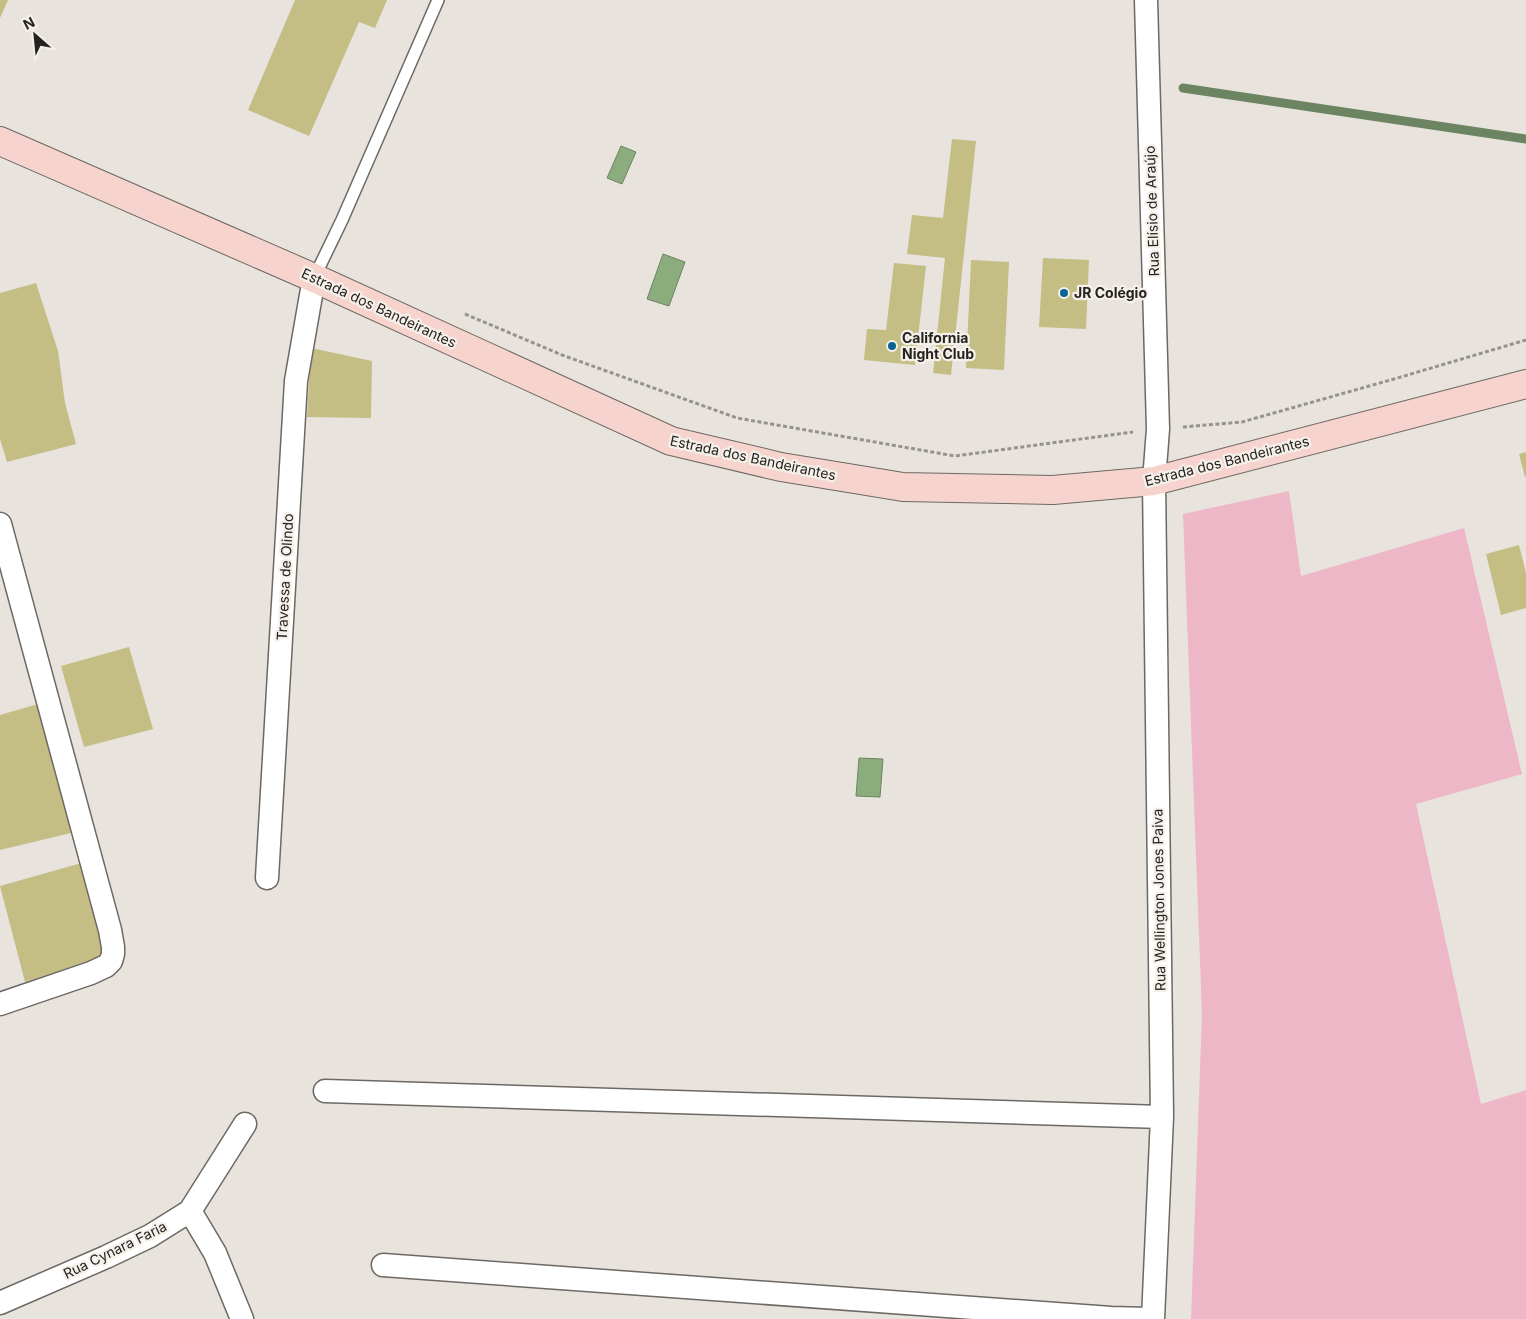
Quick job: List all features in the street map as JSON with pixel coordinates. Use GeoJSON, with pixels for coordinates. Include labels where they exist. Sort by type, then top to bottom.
{"type":"FeatureCollection","features":[{"type":"Feature","properties":{"kind":"main road","name":"Estrada dos Bandeirantes"},"geometry":{"type":"LineString","coordinates":[[0,141],[314,278],[671,441],[781,467],[903,487],[1053,490],[1154,481],[1524,389]]}},
{"type":"Feature","properties":{"kind":"street","name":"Rua Elísio de Araújo"},"geometry":{"type":"LineString","coordinates":[[1146,0],[1158,429],[1154,481]]}},
{"type":"Feature","properties":{"kind":"street","name":"Travessa de Olindo"},"geometry":{"type":"LineString","coordinates":[[267,878],[296,381],[314,278]]}},
{"type":"Feature","properties":{"kind":"street","name":"Rua Wellington Jones Paiva"},"geometry":{"type":"LineString","coordinates":[[1153,1319],[1162,1117],[1154,481]]}},
{"type":"Feature","properties":{"kind":"street"},"geometry":{"type":"LineString","coordinates":[[0,524],[113,946],[111,961],[106,966],[91,973],[0,1004]]}},
{"type":"Feature","properties":{"kind":"street"},"geometry":{"type":"LineString","coordinates":[[325,1091],[1162,1117]]}},
{"type":"Feature","properties":{"kind":"street","name":"Rua Cynara Faria"},"geometry":{"type":"LineString","coordinates":[[0,1303],[150,1236],[190,1211],[245,1124]]}},
{"type":"Feature","properties":{"kind":"street"},"geometry":{"type":"LineString","coordinates":[[190,1211],[215,1253],[242,1319]]}},
{"type":"Feature","properties":{"kind":"street"},"geometry":{"type":"LineString","coordinates":[[383,1264],[1111,1318],[1148,1319]]}},
{"type":"Feature","properties":{"kind":"lane"},"geometry":{"type":"LineString","coordinates":[[314,278],[342,220],[438,0]]}},
{"type":"Feature","properties":{"kind":"path"},"geometry":{"type":"LineString","coordinates":[[462,312],[562,355],[737,418],[955,456],[1158,429],[1242,422],[1526,340]]}},
{"type":"Feature","properties":{"kind":"shaded area"},"geometry":{"type":"Polygon","coordinates":[[[621,146],[636,152],[622,184],[607,178],[621,146]]]}},
{"type":"Feature","properties":{"kind":"shaded area"},"geometry":{"type":"Polygon","coordinates":[[[663,254],[685,262],[669,306],[647,299],[663,254]]]}},
{"type":"Feature","properties":{"kind":"shaded area"},"geometry":{"type":"Polygon","coordinates":[[[1289,491],[1301,576],[1464,528],[1522,774],[1416,804],[1481,1104],[1526,1090],[1526,1319],[1191,1319],[1202,1014],[1183,514],[1289,491]]]}},
{"type":"Feature","properties":{"kind":"shaded area"},"geometry":{"type":"Polygon","coordinates":[[[859,758],[883,759],[880,797],[856,796],[859,758]]]}},
{"type":"Feature","properties":{"kind":"building"},"geometry":{"type":"Polygon","coordinates":[[[0,0],[8,0],[0,18],[0,0]]]}},
{"type":"Feature","properties":{"kind":"building"},"geometry":{"type":"Polygon","coordinates":[[[295,0],[387,0],[375,28],[359,22],[309,136],[248,110],[295,0]]]}},
{"type":"Feature","properties":{"kind":"building"},"geometry":{"type":"Polygon","coordinates":[[[952,139],[976,141],[951,375],[933,373],[945,258],[907,254],[912,215],[943,218],[952,139]]]}},
{"type":"Feature","properties":{"kind":"building","name":"JR Colégio"},"geometry":{"type":"Polygon","coordinates":[[[1043,258],[1089,260],[1086,329],[1039,327],[1043,258]]]}},
{"type":"Feature","properties":{"kind":"building"},"geometry":{"type":"Polygon","coordinates":[[[971,260],[1009,262],[1004,370],[966,368],[971,260]]]}},
{"type":"Feature","properties":{"kind":"building"},"geometry":{"type":"Polygon","coordinates":[[[894,263],[926,266],[915,365],[864,360],[867,329],[886,330],[894,263]]]}},
{"type":"Feature","properties":{"kind":"building"},"geometry":{"type":"Polygon","coordinates":[[[36,283],[58,351],[65,403],[76,444],[7,462],[0,439],[0,293],[36,283]]]}},
{"type":"Feature","properties":{"kind":"building"},"geometry":{"type":"Polygon","coordinates":[[[311,348],[372,361],[371,418],[307,417],[311,348]]]}},
{"type":"Feature","properties":{"kind":"building"},"geometry":{"type":"Polygon","coordinates":[[[1526,452],[1526,477],[1525,477],[1519,454],[1526,452]]]}},
{"type":"Feature","properties":{"kind":"building"},"geometry":{"type":"Polygon","coordinates":[[[1519,545],[1526,573],[1526,608],[1501,615],[1486,554],[1519,545]]]}},
{"type":"Feature","properties":{"kind":"building"},"geometry":{"type":"Polygon","coordinates":[[[129,647],[153,729],[84,747],[61,666],[129,647]]]}},
{"type":"Feature","properties":{"kind":"building"},"geometry":{"type":"Polygon","coordinates":[[[38,704],[75,832],[0,850],[0,715],[38,704]]]}},
{"type":"Feature","properties":{"kind":"building"},"geometry":{"type":"Polygon","coordinates":[[[85,862],[110,954],[25,982],[0,886],[85,862]]]}},
{"type":"Feature","properties":{"kind":"waterway"},"geometry":{"type":"LineString","coordinates":[[1183,88],[1526,139]]}},
{"type":"Feature","properties":{"kind":"place","name":"JR Colégio"},"geometry":{"type":"Point","coordinates":[1064,293]}},
{"type":"Feature","properties":{"kind":"place","name":"California Night Club"},"geometry":{"type":"Point","coordinates":[892,346]}}]}
